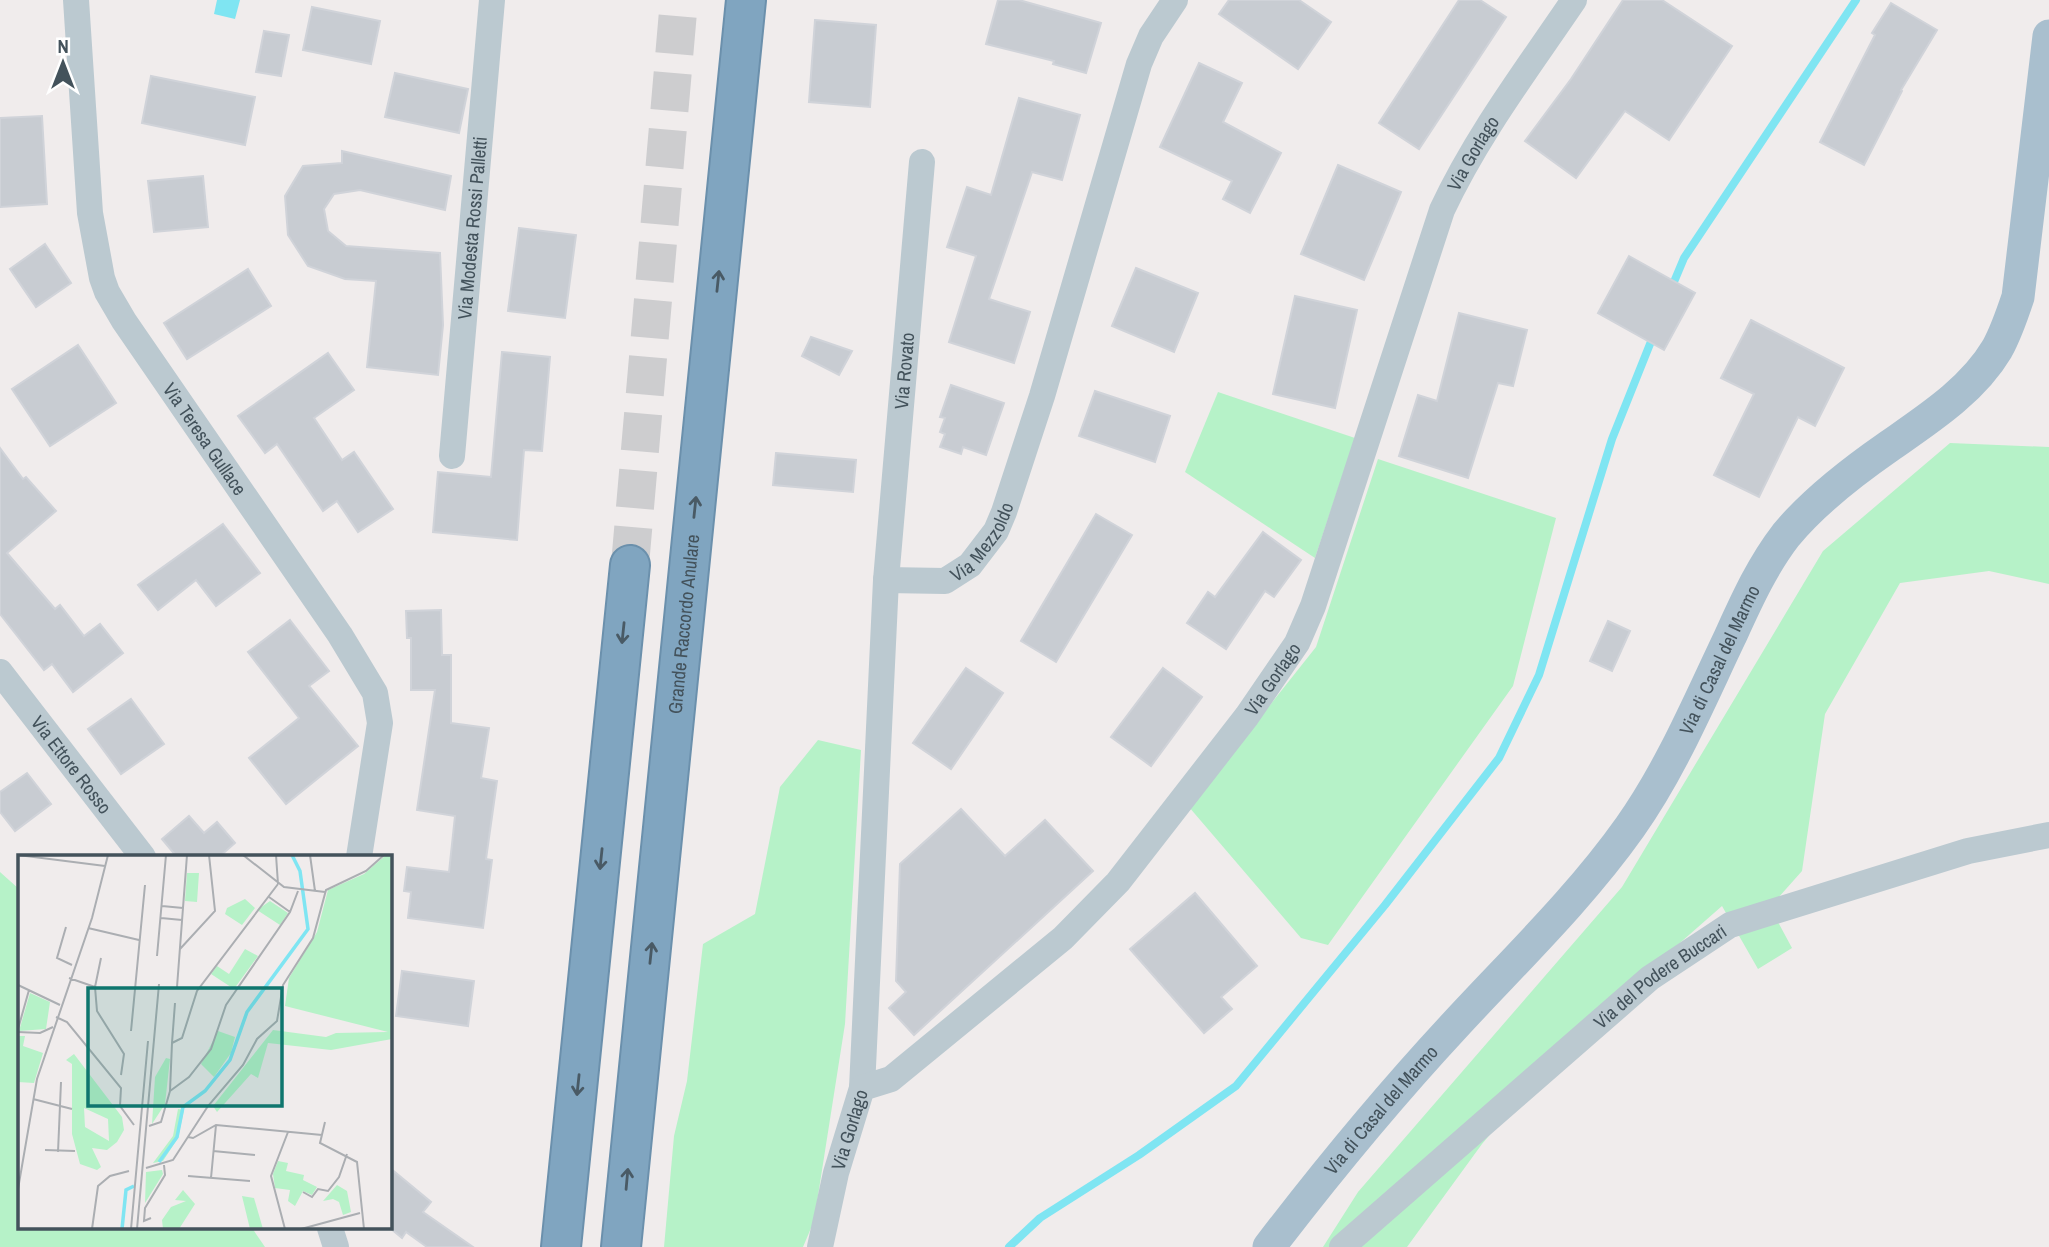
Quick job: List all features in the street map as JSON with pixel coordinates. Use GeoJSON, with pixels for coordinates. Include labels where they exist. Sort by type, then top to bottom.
{"type":"FeatureCollection","features":[{"type":"Feature","properties":{"kind":"highway","name":"Grande Raccordo Anulare"},"geometry":{"type":"LineString","coordinates":[[621,1247],[746,0]]}},
{"type":"Feature","properties":{"kind":"highway"},"geometry":{"type":"LineString","coordinates":[[561,1247],[630,565]]}},
{"type":"Feature","properties":{"kind":"main road","name":"Via di Casal del Marmo"},"geometry":{"type":"LineString","coordinates":[[1269,1247],[1335,1162],[1390,1098],[1604,863],[1654,789],[1692,717],[1753,588],[1771,557],[1796,524],[1857,471],[1949,403],[1996,350],[2007,330],[2018,298],[2049,36]]}},
{"type":"Feature","properties":{"kind":"street","name":"Via Teresa Gullace"},"geometry":{"type":"LineString","coordinates":[[76,0],[90,213],[107,292],[149,358],[340,635],[375,693],[380,723],[359,855]]}},
{"type":"Feature","properties":{"kind":"street","name":"Via Modesta Rossi Palletti"},"geometry":{"type":"LineString","coordinates":[[452,456],[492,0]]}},
{"type":"Feature","properties":{"kind":"street","name":"Via Mezzoldo"},"geometry":{"type":"LineString","coordinates":[[886,580],[945,581],[970,565],[996,531],[1042,396],[1139,64],[1151,36],[1175,0]]}},
{"type":"Feature","properties":{"kind":"street","name":"Via Gorlago"},"geometry":{"type":"LineString","coordinates":[[820,1247],[836,1173],[862,1088],[891,1079],[1072,929],[1118,882],[1247,716],[1297,643],[1306,625],[1443,210],[1458,177],[1482,137],[1574,0]]}},
{"type":"Feature","properties":{"kind":"street","name":"Via Rovato"},"geometry":{"type":"LineString","coordinates":[[886,580],[922,162]]}},
{"type":"Feature","properties":{"kind":"street"},"geometry":{"type":"LineString","coordinates":[[862,1088],[886,580]]}},
{"type":"Feature","properties":{"kind":"street","name":"Via Ettore Rosso"},"geometry":{"type":"LineString","coordinates":[[0,672],[141,855]]}},
{"type":"Feature","properties":{"kind":"street","name":"Via del Podere Buccari"},"geometry":{"type":"LineString","coordinates":[[1342,1247],[1650,978],[1730,925],[1968,851],[2049,835]]}},
{"type":"Feature","properties":{"kind":"street"},"geometry":{"type":"LineString","coordinates":[[331,1230],[335,1247]]}},
{"type":"Feature","properties":{"kind":"green space"},"geometry":{"type":"Polygon","coordinates":[[[1218,392],[1355,438],[1315,558],[1185,472],[1218,392]]]}},
{"type":"Feature","properties":{"kind":"green space"},"geometry":{"type":"Polygon","coordinates":[[[1950,443],[2049,447],[2049,584],[1989,571],[1900,583],[1825,714],[1802,871],[1770,907],[1792,948],[1758,969],[1722,906],[1567,1042],[1482,1144],[1407,1247],[1323,1247],[1358,1192],[1622,887],[1823,551],[1950,443]]]}},
{"type":"Feature","properties":{"kind":"green space"},"geometry":{"type":"Polygon","coordinates":[[[1378,459],[1556,518],[1513,686],[1328,945],[1301,938],[1189,807],[1316,647],[1378,459]]]}},
{"type":"Feature","properties":{"kind":"green space"},"geometry":{"type":"Polygon","coordinates":[[[818,740],[861,750],[845,1024],[814,1221],[803,1247],[664,1247],[674,1136],[687,1081],[703,944],[755,914],[780,787],[818,740]]]}},
{"type":"Feature","properties":{"kind":"green space"},"geometry":{"type":"Polygon","coordinates":[[[0,872],[18,888],[18,1230],[253,1230],[265,1247],[0,1247],[0,872]]]}},
{"type":"Feature","properties":{"kind":"water"},"geometry":{"type":"Polygon","coordinates":[[[217,0],[240,0],[235,19],[214,14],[217,0]]]}},
{"type":"Feature","properties":{"kind":"building"},"geometry":{"type":"Polygon","coordinates":[[[998,0],[1019,0],[1101,23],[1086,73],[1053,64],[1054,61],[986,44],[998,0]]]}},
{"type":"Feature","properties":{"kind":"building"},"geometry":{"type":"Polygon","coordinates":[[[1229,0],[1299,0],[1331,22],[1298,69],[1219,14],[1229,0]]]}},
{"type":"Feature","properties":{"kind":"building"},"geometry":{"type":"Polygon","coordinates":[[[1459,0],[1480,0],[1506,17],[1419,149],[1379,123],[1459,0]]]}},
{"type":"Feature","properties":{"kind":"building"},"geometry":{"type":"Polygon","coordinates":[[[1623,0],[1662,0],[1732,46],[1669,140],[1625,111],[1576,178],[1525,141],[1571,79],[1623,0]]]}},
{"type":"Feature","properties":{"kind":"building"},"geometry":{"type":"Polygon","coordinates":[[[1891,3],[1937,30],[1901,90],[1864,165],[1820,142],[1875,35],[1872,33],[1891,3]]]}},
{"type":"Feature","properties":{"kind":"building"},"geometry":{"type":"Polygon","coordinates":[[[312,7],[380,21],[371,64],[303,50],[312,7]]]}},
{"type":"Feature","properties":{"kind":"building"},"geometry":{"type":"Polygon","coordinates":[[[815,20],[876,25],[870,107],[809,102],[815,20]]]}},
{"type":"Feature","properties":{"kind":"building"},"geometry":{"type":"Polygon","coordinates":[[[264,31],[289,35],[281,76],[256,72],[264,31]]]}},
{"type":"Feature","properties":{"kind":"building"},"geometry":{"type":"Polygon","coordinates":[[[1199,63],[1242,83],[1223,122],[1281,153],[1250,213],[1223,199],[1232,181],[1160,147],[1199,63]]]}},
{"type":"Feature","properties":{"kind":"building"},"geometry":{"type":"Polygon","coordinates":[[[395,73],[468,89],[459,133],[385,117],[395,73]]]}},
{"type":"Feature","properties":{"kind":"building"},"geometry":{"type":"Polygon","coordinates":[[[151,76],[255,97],[245,145],[142,123],[151,76]]]}},
{"type":"Feature","properties":{"kind":"building"},"geometry":{"type":"Polygon","coordinates":[[[1019,98],[1080,115],[1062,180],[1032,172],[989,299],[1030,312],[1014,363],[949,342],[976,256],[947,247],[967,187],[991,195],[1019,98]]]}},
{"type":"Feature","properties":{"kind":"building"},"geometry":{"type":"Polygon","coordinates":[[[42,116],[47,204],[0,207],[0,118],[42,116]]]}},
{"type":"Feature","properties":{"kind":"building"},"geometry":{"type":"Polygon","coordinates":[[[342,151],[451,176],[445,210],[360,190],[334,194],[324,209],[328,231],[346,246],[440,253],[443,325],[438,375],[367,367],[376,281],[345,279],[308,266],[288,235],[285,196],[303,166],[342,163],[342,151]]]}},
{"type":"Feature","properties":{"kind":"building"},"geometry":{"type":"Polygon","coordinates":[[[1338,165],[1401,192],[1364,280],[1301,254],[1338,165]]]}},
{"type":"Feature","properties":{"kind":"building"},"geometry":{"type":"Polygon","coordinates":[[[203,176],[208,227],[154,232],[148,181],[203,176]]]}},
{"type":"Feature","properties":{"kind":"building"},"geometry":{"type":"Polygon","coordinates":[[[519,228],[576,235],[565,318],[508,311],[519,228]]]}},
{"type":"Feature","properties":{"kind":"building"},"geometry":{"type":"Polygon","coordinates":[[[45,244],[71,283],[36,307],[10,269],[45,244]]]}},
{"type":"Feature","properties":{"kind":"building"},"geometry":{"type":"Polygon","coordinates":[[[1629,256],[1695,293],[1664,350],[1598,313],[1629,256]]]}},
{"type":"Feature","properties":{"kind":"building"},"geometry":{"type":"Polygon","coordinates":[[[1136,268],[1198,293],[1174,352],[1112,326],[1136,268]]]}},
{"type":"Feature","properties":{"kind":"building"},"geometry":{"type":"Polygon","coordinates":[[[248,269],[271,306],[187,359],[164,323],[248,269]]]}},
{"type":"Feature","properties":{"kind":"building"},"geometry":{"type":"Polygon","coordinates":[[[1295,296],[1357,310],[1335,408],[1273,394],[1295,296]]]}},
{"type":"Feature","properties":{"kind":"building"},"geometry":{"type":"Polygon","coordinates":[[[1459,313],[1527,330],[1513,386],[1498,383],[1468,478],[1399,456],[1418,395],[1437,401],[1459,313]]]}},
{"type":"Feature","properties":{"kind":"building"},"geometry":{"type":"Polygon","coordinates":[[[1751,320],[1844,368],[1815,426],[1798,417],[1759,497],[1714,475],[1754,394],[1721,378],[1751,320]]]}},
{"type":"Feature","properties":{"kind":"building"},"geometry":{"type":"Polygon","coordinates":[[[811,337],[852,351],[839,375],[802,356],[811,337]]]}},
{"type":"Feature","properties":{"kind":"building"},"geometry":{"type":"Polygon","coordinates":[[[78,345],[116,403],[50,446],[12,389],[78,345]]]}},
{"type":"Feature","properties":{"kind":"building"},"geometry":{"type":"Polygon","coordinates":[[[502,352],[550,357],[542,451],[524,450],[517,540],[433,532],[438,472],[491,477],[502,352]]]}},
{"type":"Feature","properties":{"kind":"building"},"geometry":{"type":"Polygon","coordinates":[[[328,353],[354,390],[314,418],[342,460],[354,452],[393,509],[358,532],[337,501],[323,511],[277,444],[265,453],[238,416],[328,353]]]}},
{"type":"Feature","properties":{"kind":"building"},"geometry":{"type":"Polygon","coordinates":[[[951,385],[1004,403],[986,455],[963,447],[961,454],[940,447],[945,434],[940,432],[945,418],[940,417],[951,385]]]}},
{"type":"Feature","properties":{"kind":"building"},"geometry":{"type":"Polygon","coordinates":[[[1095,391],[1170,416],[1155,462],[1079,436],[1095,391]]]}},
{"type":"Feature","properties":{"kind":"building"},"geometry":{"type":"Polygon","coordinates":[[[0,448],[23,479],[26,477],[56,511],[7,553],[55,609],[60,605],[84,636],[100,624],[123,653],[73,692],[52,664],[44,670],[0,614],[0,448]]]}},
{"type":"Feature","properties":{"kind":"building"},"geometry":{"type":"Polygon","coordinates":[[[776,453],[856,460],[853,492],[773,485],[776,453]]]}},
{"type":"Feature","properties":{"kind":"building"},"geometry":{"type":"Polygon","coordinates":[[[1096,514],[1132,535],[1056,662],[1021,641],[1096,514]]]}},
{"type":"Feature","properties":{"kind":"building"},"geometry":{"type":"Polygon","coordinates":[[[223,524],[260,573],[216,606],[196,580],[158,610],[138,585],[223,524]]]}},
{"type":"Feature","properties":{"kind":"building"},"geometry":{"type":"Polygon","coordinates":[[[1263,532],[1301,560],[1274,597],[1265,591],[1226,649],[1187,623],[1208,592],[1215,597],[1263,532]]]}},
{"type":"Feature","properties":{"kind":"building"},"geometry":{"type":"Polygon","coordinates":[[[441,610],[442,655],[451,655],[451,723],[489,728],[481,778],[497,781],[486,859],[492,860],[483,928],[408,918],[411,892],[404,891],[407,867],[449,872],[455,816],[417,810],[435,690],[411,690],[411,638],[407,638],[406,611],[441,610]]]}},
{"type":"Feature","properties":{"kind":"building"},"geometry":{"type":"Polygon","coordinates":[[[290,620],[329,671],[309,686],[358,746],[286,804],[249,758],[299,718],[248,652],[290,620]]]}},
{"type":"Feature","properties":{"kind":"building"},"geometry":{"type":"Polygon","coordinates":[[[1608,621],[1630,631],[1612,671],[1590,661],[1608,621]]]}},
{"type":"Feature","properties":{"kind":"building"},"geometry":{"type":"Polygon","coordinates":[[[966,668],[1003,693],[951,769],[913,743],[966,668]]]}},
{"type":"Feature","properties":{"kind":"building"},"geometry":{"type":"Polygon","coordinates":[[[1163,668],[1202,697],[1151,766],[1111,737],[1163,668]]]}},
{"type":"Feature","properties":{"kind":"building"},"geometry":{"type":"Polygon","coordinates":[[[131,699],[164,744],[121,774],[88,729],[131,699]]]}},
{"type":"Feature","properties":{"kind":"building"},"geometry":{"type":"Polygon","coordinates":[[[27,773],[51,804],[15,831],[0,812],[0,792],[27,773]]]}},
{"type":"Feature","properties":{"kind":"building"},"geometry":{"type":"Polygon","coordinates":[[[961,809],[1005,856],[1045,820],[1093,871],[914,1035],[889,1008],[906,992],[896,981],[900,864],[961,809]]]}},
{"type":"Feature","properties":{"kind":"building"},"geometry":{"type":"Polygon","coordinates":[[[189,816],[204,833],[217,822],[235,843],[221,855],[175,855],[162,839],[189,816]]]}},
{"type":"Feature","properties":{"kind":"building"},"geometry":{"type":"Polygon","coordinates":[[[1195,893],[1257,966],[1221,997],[1232,1009],[1204,1033],[1130,949],[1195,893]]]}},
{"type":"Feature","properties":{"kind":"building"},"geometry":{"type":"Polygon","coordinates":[[[402,971],[474,981],[468,1026],[396,1016],[402,971]]]}},
{"type":"Feature","properties":{"kind":"building"},"geometry":{"type":"Polygon","coordinates":[[[392,1170],[431,1202],[423,1212],[473,1247],[427,1247],[406,1232],[402,1238],[392,1230],[392,1170]]]}},
{"type":"Feature","properties":{"kind":"waterway"},"geometry":{"type":"LineString","coordinates":[[1671,289],[1684,258],[1856,0]]}},
{"type":"Feature","properties":{"kind":"waterway"},"geometry":{"type":"LineString","coordinates":[[1009,1247],[1040,1218],[1139,1155],[1236,1086],[1385,905],[1499,758],[1539,675],[1612,439],[1654,334]]}},
{"type":"Feature","properties":{"kind":"tunnel"},"geometry":{"type":"LineString","coordinates":[[630,565],[679,0]]}}]}
